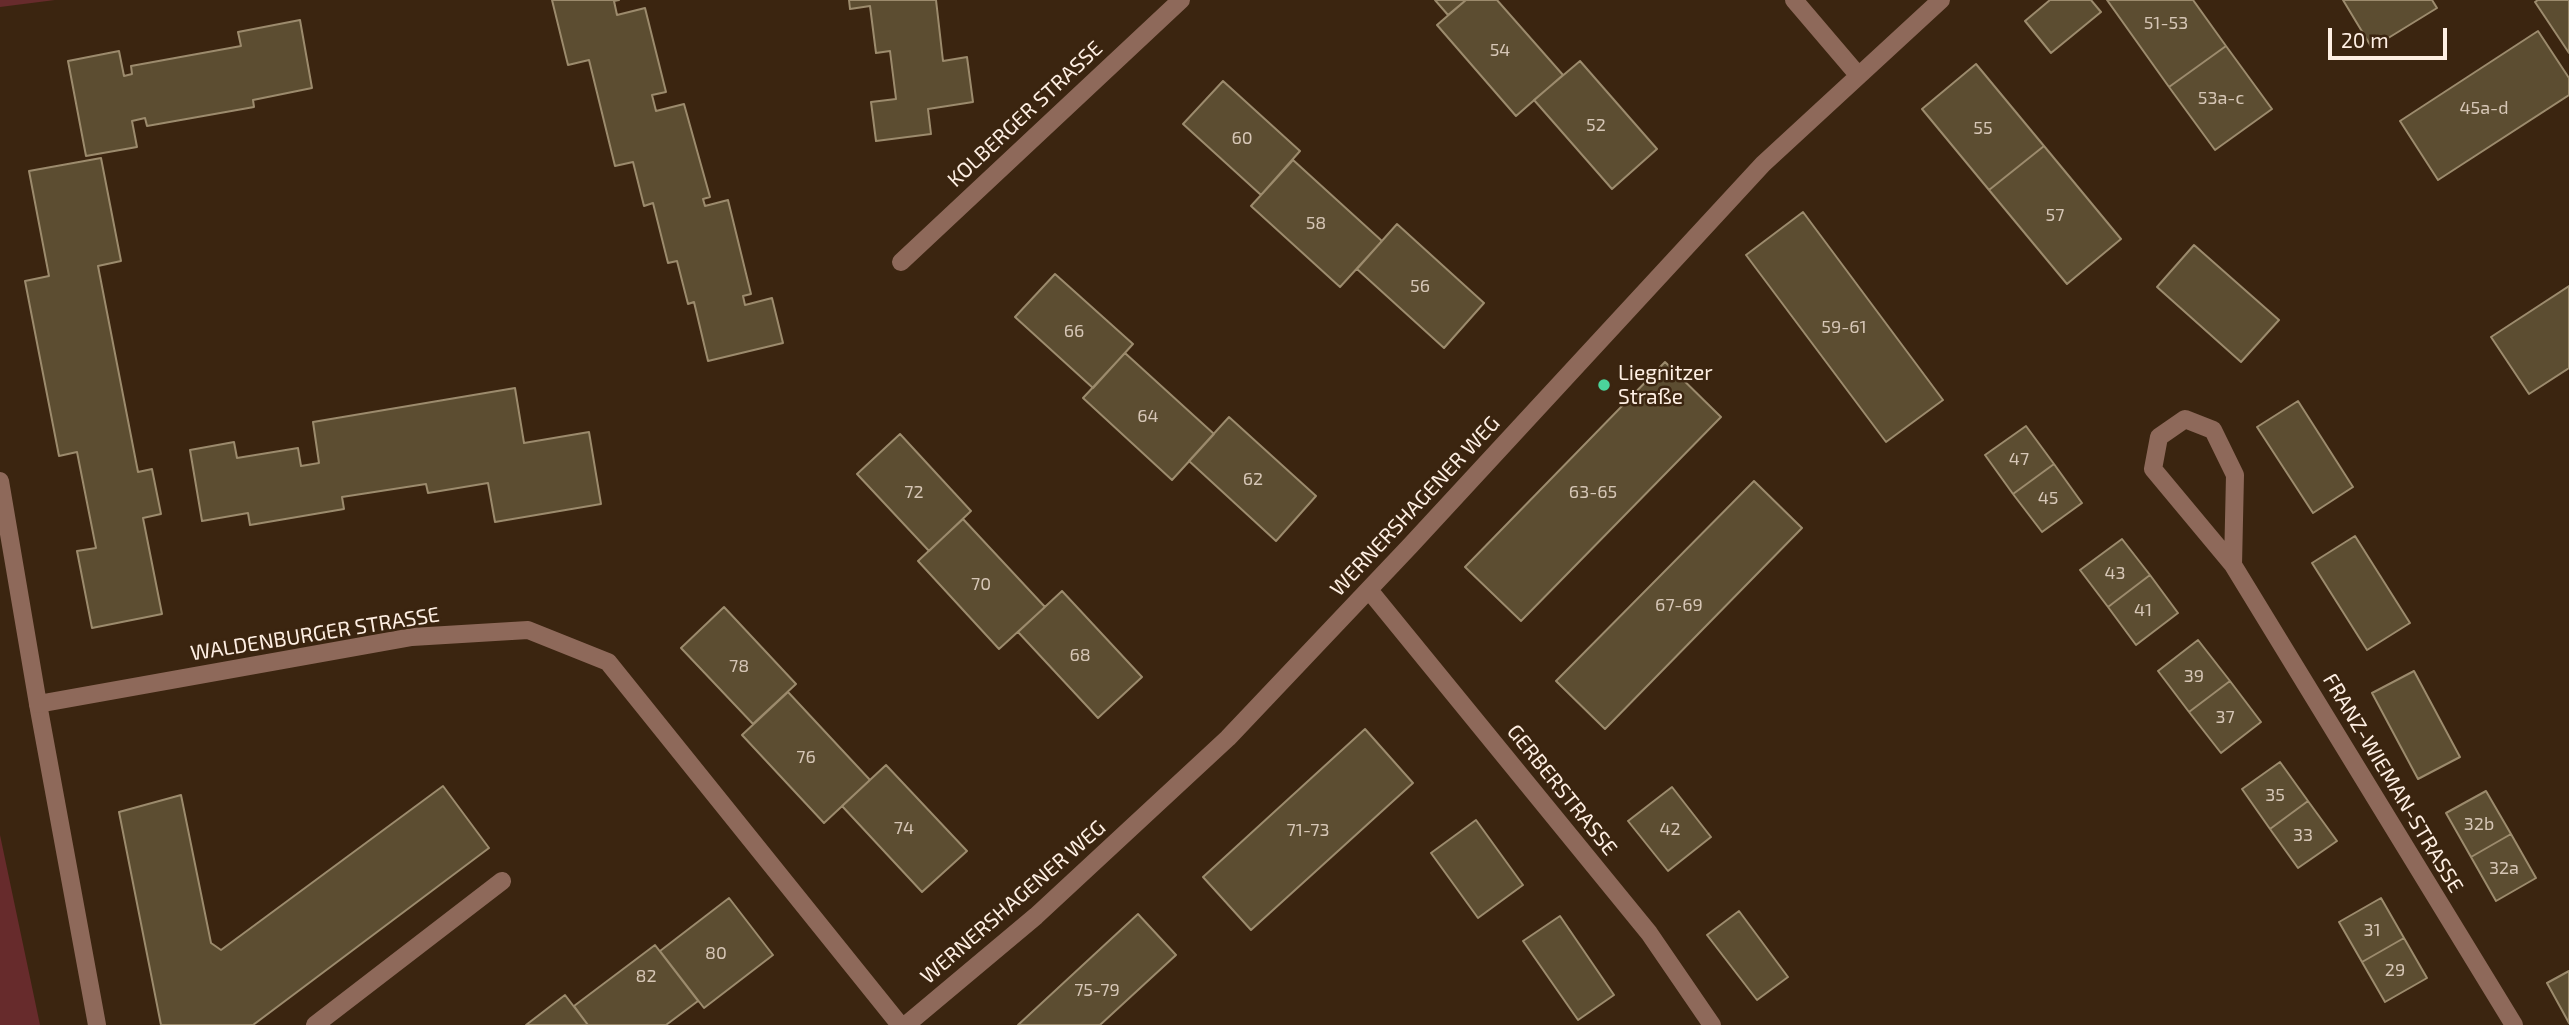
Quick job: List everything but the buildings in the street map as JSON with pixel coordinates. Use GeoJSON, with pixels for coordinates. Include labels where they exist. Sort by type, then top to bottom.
{"type":"FeatureCollection","features":[{"type":"Feature","properties":{"kind":"street","name":"KOLBERGER STRASSE"},"geometry":{"type":"LineString","coordinates":[[901,262],[1181,0]]}},
{"type":"Feature","properties":{"kind":"street"},"geometry":{"type":"LineString","coordinates":[[1794,0],[1858,75]]}},
{"type":"Feature","properties":{"kind":"street","name":"WERNERSHAGENER WEG"},"geometry":{"type":"LineString","coordinates":[[906,1025],[1036,916],[1218,748],[1369,590],[1763,164],[1941,0]]}},
{"type":"Feature","properties":{"kind":"street","name":"FRANZ-WIEMAN-STRASSE"},"geometry":{"type":"LineString","coordinates":[[2232,565],[2235,475],[2213,430],[2185,419],[2159,437],[2152,469],[2232,565],[2514,1025]]}},
{"type":"Feature","properties":{"kind":"street"},"geometry":{"type":"LineString","coordinates":[[0,481],[97,1025]]}},
{"type":"Feature","properties":{"kind":"street","name":"GERBERSTRASSE"},"geometry":{"type":"LineString","coordinates":[[1369,590],[1649,933],[1712,1025]]}},
{"type":"Feature","properties":{"kind":"street","name":"WALDENBURGER STRASSE"},"geometry":{"type":"LineString","coordinates":[[38,705],[412,638],[528,630],[608,662],[900,1025]]}},
{"type":"Feature","properties":{"kind":"street"},"geometry":{"type":"LineString","coordinates":[[315,1025],[502,881]]}},
{"type":"Feature","properties":{"kind":"shaded area"},"geometry":{"type":"Polygon","coordinates":[[[0,0],[55,0],[0,7],[0,0]]]}},
{"type":"Feature","properties":{"kind":"shaded area"},"geometry":{"type":"Polygon","coordinates":[[[0,835],[40,1025],[0,1025],[0,835]]]}},
{"type":"Feature","properties":{"kind":"place","name":"Liegnitzer Straße"},"geometry":{"type":"Point","coordinates":[1604,385]}}]}
